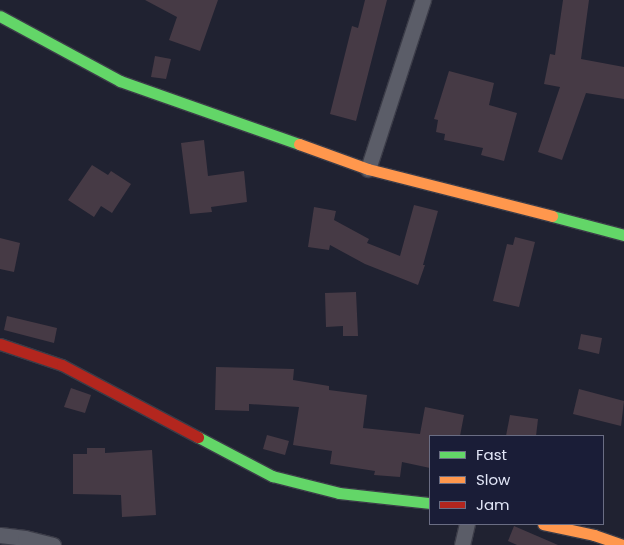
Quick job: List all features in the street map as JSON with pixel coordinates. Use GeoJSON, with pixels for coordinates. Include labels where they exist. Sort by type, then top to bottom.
{"type":"FeatureCollection","features":[{"type":"Feature","properties":{"kind":"street"},"geometry":{"type":"LineString","coordinates":[[368,169],[423,0]]}},
{"type":"Feature","properties":{"kind":"street"},"geometry":{"type":"LineString","coordinates":[[0,16],[120,81],[368,169],[624,235]]}},
{"type":"Feature","properties":{"kind":"street"},"geometry":{"type":"LineString","coordinates":[[0,344],[62,364],[272,476],[340,493],[429,503]]}},
{"type":"Feature","properties":{"kind":"street"},"geometry":{"type":"LineString","coordinates":[[462,545],[467,525]]}},
{"type":"Feature","properties":{"kind":"street"},"geometry":{"type":"LineString","coordinates":[[549,525],[594,535],[623,545]]}},
{"type":"Feature","properties":{"kind":"street"},"geometry":{"type":"LineString","coordinates":[[0,535],[25,538],[53,545]]}},
{"type":"Feature","properties":{"kind":"building"},"geometry":{"type":"Polygon","coordinates":[[[145,0],[218,0],[200,51],[169,40],[177,17],[145,0]]]}},
{"type":"Feature","properties":{"kind":"building"},"geometry":{"type":"Polygon","coordinates":[[[365,0],[387,0],[356,121],[330,114],[352,26],[358,28],[365,0]]]}},
{"type":"Feature","properties":{"kind":"building"},"geometry":{"type":"Polygon","coordinates":[[[563,0],[589,0],[581,59],[624,67],[624,99],[586,93],[562,160],[538,152],[560,87],[544,84],[550,54],[555,55],[563,0]]]}},
{"type":"Feature","properties":{"kind":"building"},"geometry":{"type":"Polygon","coordinates":[[[155,56],[171,59],[166,79],[151,77],[155,56]]]}},
{"type":"Feature","properties":{"kind":"building"},"geometry":{"type":"Polygon","coordinates":[[[449,71],[494,83],[489,105],[517,113],[504,161],[481,155],[483,148],[444,140],[445,134],[436,132],[438,120],[434,119],[449,71]]]}},
{"type":"Feature","properties":{"kind":"building"},"geometry":{"type":"Polygon","coordinates":[[[204,140],[208,176],[244,171],[247,202],[211,207],[212,212],[190,214],[181,143],[204,140]]]}},
{"type":"Feature","properties":{"kind":"building"},"geometry":{"type":"Polygon","coordinates":[[[92,165],[108,175],[111,171],[131,184],[112,213],[101,206],[94,217],[68,200],[92,165]]]}},
{"type":"Feature","properties":{"kind":"building"},"geometry":{"type":"Polygon","coordinates":[[[414,205],[438,211],[423,265],[425,265],[418,285],[365,264],[330,245],[329,250],[308,247],[314,207],[336,211],[334,220],[369,239],[367,243],[400,256],[414,205]]]}},
{"type":"Feature","properties":{"kind":"building"},"geometry":{"type":"Polygon","coordinates":[[[515,237],[535,242],[519,307],[493,301],[507,244],[513,245],[515,237]]]}},
{"type":"Feature","properties":{"kind":"building"},"geometry":{"type":"Polygon","coordinates":[[[0,238],[20,243],[14,272],[0,269],[0,238]]]}},
{"type":"Feature","properties":{"kind":"building"},"geometry":{"type":"Polygon","coordinates":[[[356,292],[358,336],[343,336],[343,326],[326,327],[325,293],[356,292]]]}},
{"type":"Feature","properties":{"kind":"building"},"geometry":{"type":"Polygon","coordinates":[[[7,316],[57,328],[54,343],[4,330],[7,316]]]}},
{"type":"Feature","properties":{"kind":"building"},"geometry":{"type":"Polygon","coordinates":[[[581,334],[602,338],[599,354],[578,349],[581,334]]]}},
{"type":"Feature","properties":{"kind":"building"},"geometry":{"type":"Polygon","coordinates":[[[216,367],[294,369],[293,380],[329,386],[329,390],[367,395],[363,428],[420,434],[425,407],[464,415],[460,435],[429,435],[429,468],[402,462],[400,477],[374,475],[375,471],[330,464],[332,451],[293,445],[299,407],[249,404],[249,411],[215,410],[216,367]]]}},
{"type":"Feature","properties":{"kind":"building"},"geometry":{"type":"Polygon","coordinates":[[[71,388],[91,395],[85,413],[64,407],[71,388]]]}},
{"type":"Feature","properties":{"kind":"building"},"geometry":{"type":"Polygon","coordinates":[[[579,389],[624,401],[621,426],[573,414],[579,389]]]}},
{"type":"Feature","properties":{"kind":"building"},"geometry":{"type":"Polygon","coordinates":[[[510,415],[538,419],[536,435],[506,435],[510,415]]]}},
{"type":"Feature","properties":{"kind":"building"},"geometry":{"type":"Polygon","coordinates":[[[267,435],[289,441],[285,455],[263,449],[267,435]]]}},
{"type":"Feature","properties":{"kind":"building"},"geometry":{"type":"Polygon","coordinates":[[[87,448],[105,448],[105,453],[152,450],[156,515],[122,517],[121,495],[73,494],[73,454],[87,454],[87,448]]]}},
{"type":"Feature","properties":{"kind":"building"},"geometry":{"type":"Polygon","coordinates":[[[514,526],[558,545],[517,545],[508,541],[514,526]]]}},
{"type":"Feature","properties":{"kind":"traffic: fast"},"geometry":{"type":"LineString","coordinates":[[0,16],[120,81],[299,144]]}},
{"type":"Feature","properties":{"kind":"traffic: fast"},"geometry":{"type":"LineString","coordinates":[[552,216],[624,235]]}},
{"type":"Feature","properties":{"kind":"traffic: fast"},"geometry":{"type":"LineString","coordinates":[[198,437],[272,476],[339,493],[429,503]]}},
{"type":"Feature","properties":{"kind":"traffic: slow"},"geometry":{"type":"LineString","coordinates":[[299,144],[368,169],[552,216]]}},
{"type":"Feature","properties":{"kind":"traffic: slow"},"geometry":{"type":"LineString","coordinates":[[548,525],[594,535],[623,545]]}},
{"type":"Feature","properties":{"kind":"traffic: jam"},"geometry":{"type":"LineString","coordinates":[[0,344],[62,365],[198,437]]}}]}
